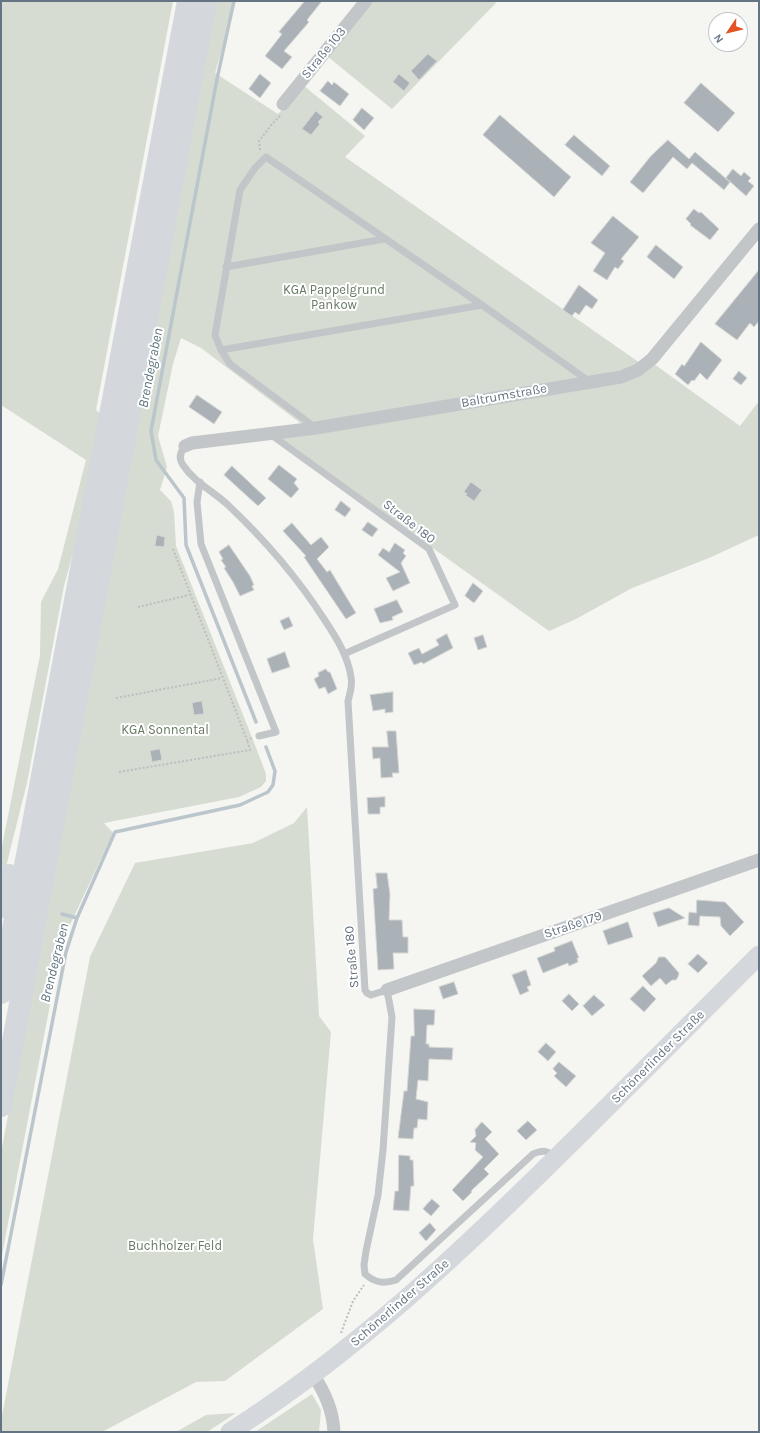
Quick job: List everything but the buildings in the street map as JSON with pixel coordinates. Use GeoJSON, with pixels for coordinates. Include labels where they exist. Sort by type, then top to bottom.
{"type":"FeatureCollection","features":[{"type":"Feature","properties":{"kind":"highway"},"geometry":{"type":"LineString","coordinates":[[1,993],[188,1]]}},
{"type":"Feature","properties":{"kind":"highway"},"geometry":{"type":"LineString","coordinates":[[1,1106],[206,1]]}},
{"type":"Feature","properties":{"kind":"highway"},"geometry":{"type":"LineString","coordinates":[[1,907],[81,574]]}},
{"type":"Feature","properties":{"kind":"main road","name":"Schönerlinder Straße"},"geometry":{"type":"LineString","coordinates":[[230,1432],[267,1409],[313,1375],[383,1320],[438,1272],[556,1158],[759,955]]}},
{"type":"Feature","properties":{"kind":"street","name":"Straße 103"},"geometry":{"type":"LineString","coordinates":[[283,104],[366,1]]}},
{"type":"Feature","properties":{"kind":"street","name":"Baltrumstraße"},"geometry":{"type":"LineString","coordinates":[[186,446],[192,443],[316,428],[622,377],[638,370],[652,359],[759,229]]}},
{"type":"Feature","properties":{"kind":"street","name":"Straße 179"},"geometry":{"type":"LineString","coordinates":[[387,990],[759,860]]}},
{"type":"Feature","properties":{"kind":"street"},"geometry":{"type":"LineString","coordinates":[[313,1375],[321,1386],[331,1411],[334,1432]]}},
{"type":"Feature","properties":{"kind":"lane"},"geometry":{"type":"LineString","coordinates":[[316,428],[230,364],[221,350],[215,335],[240,190],[246,180],[266,157],[482,305],[590,382]]}},
{"type":"Feature","properties":{"kind":"lane"},"geometry":{"type":"LineString","coordinates":[[226,267],[384,239]]}},
{"type":"Feature","properties":{"kind":"lane"},"geometry":{"type":"LineString","coordinates":[[221,350],[482,305]]}},
{"type":"Feature","properties":{"kind":"lane","name":"Straße 180"},"geometry":{"type":"LineString","coordinates":[[269,433],[429,549],[455,605],[344,654]]}},
{"type":"Feature","properties":{"kind":"lane","name":"Straße 180"},"geometry":{"type":"LineString","coordinates":[[186,446],[180,456],[182,463],[200,482],[227,504],[287,566],[309,595],[344,654],[352,679],[348,708],[365,990],[371,995],[387,990]]}},
{"type":"Feature","properties":{"kind":"lane"},"geometry":{"type":"LineString","coordinates":[[200,482],[197,502],[201,544],[276,732],[259,736]]}},
{"type":"Feature","properties":{"kind":"lane"},"geometry":{"type":"LineString","coordinates":[[370,1278],[366,1274],[364,1265],[378,1195],[392,1017],[387,990]]}},
{"type":"Feature","properties":{"kind":"lane","name":"Schönerlinder Straße"},"geometry":{"type":"LineString","coordinates":[[370,1278],[377,1282],[386,1284],[396,1280],[533,1154],[542,1150],[550,1152],[556,1158]]}},
{"type":"Feature","properties":{"kind":"path"},"geometry":{"type":"LineString","coordinates":[[266,157],[260,150],[259,140],[278,117]]}},
{"type":"Feature","properties":{"kind":"path"},"geometry":{"type":"LineString","coordinates":[[119,772],[250,750],[189,595],[173,549]]}},
{"type":"Feature","properties":{"kind":"path"},"geometry":{"type":"LineString","coordinates":[[138,607],[189,595]]}},
{"type":"Feature","properties":{"kind":"path"},"geometry":{"type":"LineString","coordinates":[[116,698],[222,678]]}},
{"type":"Feature","properties":{"kind":"path"},"geometry":{"type":"LineString","coordinates":[[247,740],[259,736]]}},
{"type":"Feature","properties":{"kind":"path"},"geometry":{"type":"LineString","coordinates":[[340,1335],[353,1301],[370,1278]]}},
{"type":"Feature","properties":{"kind":"green space"},"geometry":{"type":"Polygon","coordinates":[[[1,1],[173,1],[96,410],[102,415],[76,542],[64,586],[27,783],[1,887],[1,851],[40,655],[41,602],[58,569],[86,460],[1,405],[1,1]]]}},
{"type":"Feature","properties":{"kind":"green space"},"geometry":{"type":"Polygon","coordinates":[[[215,1],[236,1],[215,73],[278,114],[303,85],[365,136],[345,157],[640,363],[630,370],[303,425],[201,348],[181,338],[173,364],[158,436],[167,467],[160,490],[171,501],[174,512],[176,546],[257,750],[266,774],[266,781],[261,787],[239,797],[104,823],[113,833],[62,942],[1,1260],[1,1153],[215,1]]]}},
{"type":"Feature","properties":{"kind":"green space"},"geometry":{"type":"Polygon","coordinates":[[[371,1],[494,1],[496,3],[392,109],[327,56],[371,1]]]}},
{"type":"Feature","properties":{"kind":"green space"},"geometry":{"type":"Polygon","coordinates":[[[654,364],[740,426],[759,401],[759,535],[709,558],[632,588],[576,619],[549,631],[277,437],[654,364]]]}},
{"type":"Feature","properties":{"kind":"green space","name":"Buchholzer Feld"},"geometry":{"type":"Polygon","coordinates":[[[307,807],[319,1016],[331,1032],[313,1239],[323,1309],[225,1381],[196,1382],[102,1432],[1,1432],[1,1421],[90,957],[135,863],[253,843],[294,823],[307,807]]]}},
{"type":"Feature","properties":{"kind":"green space"},"geometry":{"type":"Polygon","coordinates":[[[312,1394],[321,1410],[319,1432],[255,1432],[312,1394]]]}},
{"type":"Feature","properties":{"kind":"green space"},"geometry":{"type":"Polygon","coordinates":[[[236,1413],[207,1432],[176,1432],[206,1415],[236,1413]]]}},
{"type":"Feature","properties":{"kind":"waterway","name":"Brendegraben"},"geometry":{"type":"LineString","coordinates":[[234,1],[217,79],[151,431],[156,460],[184,498],[186,545],[256,722]]}},
{"type":"Feature","properties":{"kind":"waterway","name":"Brendegraben"},"geometry":{"type":"LineString","coordinates":[[1,1285],[66,952],[77,918],[115,832],[240,805],[268,792],[273,785],[275,771],[266,747]]}},
{"type":"Feature","properties":{"kind":"waterway"},"geometry":{"type":"LineString","coordinates":[[62,914],[77,918]]}},
{"type":"Feature","properties":{"kind":"park label","name":"KGA Pappelgrund Pankow"},"geometry":{"type":"Point","coordinates":[334,298]}},
{"type":"Feature","properties":{"kind":"park label","name":"KGA Sonnental"},"geometry":{"type":"Point","coordinates":[165,730]}}]}
